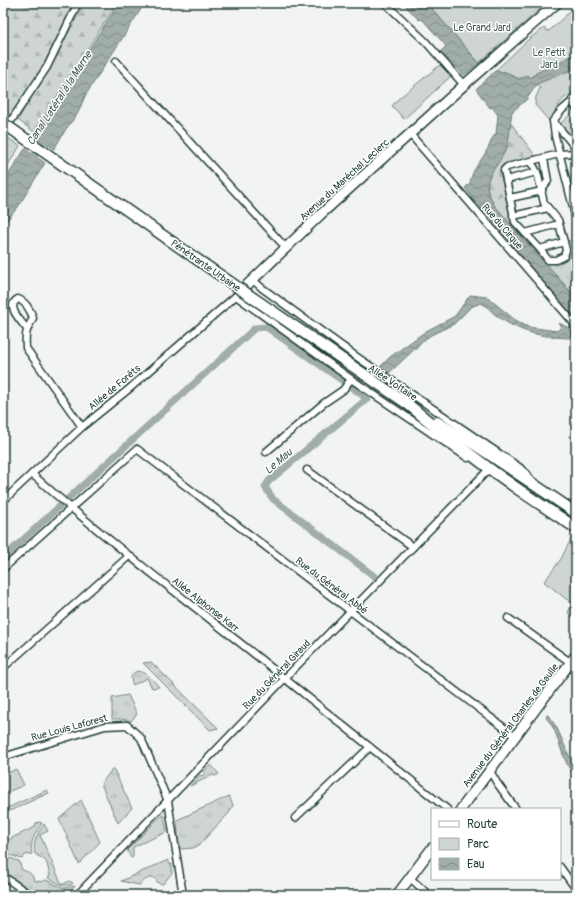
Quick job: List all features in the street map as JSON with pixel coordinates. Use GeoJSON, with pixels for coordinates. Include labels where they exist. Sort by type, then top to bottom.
{"type":"FeatureCollection","features":[{"type":"Feature","properties":{"kind":"main road","name":"Avenue du Maréchal Leclerc"},"geometry":{"type":"LineString","coordinates":[[238,294],[287,249],[309,226],[464,85],[557,3]]}},
{"type":"Feature","properties":{"kind":"main road","name":"Pénétrante Urbaine"},"geometry":{"type":"LineString","coordinates":[[3,123],[176,245],[410,405]]}},
{"type":"Feature","properties":{"kind":"main road","name":"Allée Voltaire"},"geometry":{"type":"LineString","coordinates":[[410,405],[435,427],[527,496],[576,528]]}},
{"type":"Feature","properties":{"kind":"main road","name":"Allée Voltaire"},"geometry":{"type":"LineString","coordinates":[[410,405],[477,446],[576,513]]}},
{"type":"Feature","properties":{"kind":"main road","name":"Avenue du Général Charles de Gaulle"},"geometry":{"type":"LineString","coordinates":[[462,808],[576,655]]}},
{"type":"Feature","properties":{"kind":"main road"},"geometry":{"type":"LineString","coordinates":[[398,895],[431,849]]}},
{"type":"Feature","properties":{"kind":"street"},"geometry":{"type":"LineString","coordinates":[[3,133],[47,67],[78,3]]}},
{"type":"Feature","properties":{"kind":"street"},"geometry":{"type":"LineString","coordinates":[[385,3],[425,41],[464,85]]}},
{"type":"Feature","properties":{"kind":"street"},"geometry":{"type":"LineString","coordinates":[[116,61],[287,249]]}},
{"type":"Feature","properties":{"kind":"street"},"geometry":{"type":"LineString","coordinates":[[576,108],[574,99],[562,110],[554,121],[555,136],[559,154],[576,219]]}},
{"type":"Feature","properties":{"kind":"street"},"geometry":{"type":"LineString","coordinates":[[530,162],[535,166],[544,203],[558,220],[564,242],[566,250],[564,256],[556,260],[548,260],[515,222],[504,170],[507,168],[559,154],[575,146],[554,121]]}},
{"type":"Feature","properties":{"kind":"street","name":"Rue du Cirque"},"geometry":{"type":"LineString","coordinates":[[410,134],[573,322],[576,334]]}},
{"type":"Feature","properties":{"kind":"street"},"geometry":{"type":"LineString","coordinates":[[559,154],[576,153]]}},
{"type":"Feature","properties":{"kind":"street"},"geometry":{"type":"LineString","coordinates":[[537,172],[538,163],[544,159]]}},
{"type":"Feature","properties":{"kind":"street"},"geometry":{"type":"LineString","coordinates":[[510,198],[542,190],[548,180],[544,159]]}},
{"type":"Feature","properties":{"kind":"street"},"geometry":{"type":"LineString","coordinates":[[506,180],[537,172]]}},
{"type":"Feature","properties":{"kind":"street"},"geometry":{"type":"LineString","coordinates":[[514,216],[548,208]]}},
{"type":"Feature","properties":{"kind":"street"},"geometry":{"type":"LineString","coordinates":[[524,233],[559,224]]}},
{"type":"Feature","properties":{"kind":"street"},"geometry":{"type":"LineString","coordinates":[[540,249],[564,242]]}},
{"type":"Feature","properties":{"kind":"street","name":"Allée Voltaire"},"geometry":{"type":"LineString","coordinates":[[254,280],[262,288],[354,355],[519,468],[527,474],[532,483]]}},
{"type":"Feature","properties":{"kind":"street","name":"Allée Voltaire"},"geometry":{"type":"LineString","coordinates":[[238,294],[350,380],[465,456],[490,468]]}},
{"type":"Feature","properties":{"kind":"street","name":"Allée de Forêts"},"geometry":{"type":"LineString","coordinates":[[3,501],[82,427],[129,389],[238,294]]}},
{"type":"Feature","properties":{"kind":"street"},"geometry":{"type":"LineString","coordinates":[[27,329],[13,310],[12,306],[16,299],[22,300],[32,314],[33,318],[25,336],[26,348],[82,427]]}},
{"type":"Feature","properties":{"kind":"street"},"geometry":{"type":"LineString","coordinates":[[266,452],[324,403],[343,390],[350,380]]}},
{"type":"Feature","properties":{"kind":"street","name":"Rue du Général Abbé"},"geometry":{"type":"LineString","coordinates":[[70,508],[137,449],[515,736]]}},
{"type":"Feature","properties":{"kind":"street","name":"Rue du Général Giraud"},"geometry":{"type":"LineString","coordinates":[[77,895],[490,468]]}},
{"type":"Feature","properties":{"kind":"street"},"geometry":{"type":"LineString","coordinates":[[307,470],[413,547]]}},
{"type":"Feature","properties":{"kind":"street","name":"Allée Alphonse Karr"},"geometry":{"type":"LineString","coordinates":[[32,474],[57,497],[128,556],[446,808]]}},
{"type":"Feature","properties":{"kind":"street"},"geometry":{"type":"LineString","coordinates":[[3,569],[70,508]]}},
{"type":"Feature","properties":{"kind":"street"},"geometry":{"type":"LineString","coordinates":[[3,668],[128,556]]}},
{"type":"Feature","properties":{"kind":"street"},"geometry":{"type":"LineString","coordinates":[[508,618],[570,662]]}},
{"type":"Feature","properties":{"kind":"street","name":"Rue Louis Laforest"},"geometry":{"type":"LineString","coordinates":[[3,757],[105,726],[126,725],[141,738],[168,801],[183,895]]}},
{"type":"Feature","properties":{"kind":"street"},"geometry":{"type":"LineString","coordinates":[[295,818],[370,747]]}},
{"type":"Feature","properties":{"kind":"street"},"geometry":{"type":"LineString","coordinates":[[490,771],[515,808]]}},
{"type":"Feature","properties":{"kind":"street"},"geometry":{"type":"LineString","coordinates":[[561,869],[576,889]]}},
{"type":"Feature","properties":{"kind":"street"},"geometry":{"type":"LineString","coordinates":[[3,876],[30,895]]}},
{"type":"Feature","properties":{"kind":"street"},"geometry":{"type":"LineString","coordinates":[[410,878],[429,895]]}},
{"type":"Feature","properties":{"kind":"green space"},"geometry":{"type":"Polygon","coordinates":[[[3,3],[82,3],[13,116],[3,111],[3,3]]]}},
{"type":"Feature","properties":{"kind":"green space"},"geometry":{"type":"Polygon","coordinates":[[[85,3],[117,3],[34,132],[18,120],[85,3]]]}},
{"type":"Feature","properties":{"kind":"green space","name":"Le Grand Jard"},"geometry":{"type":"Polygon","coordinates":[[[427,3],[547,3],[479,63],[427,3]]]}},
{"type":"Feature","properties":{"kind":"green space","name":"Le Petit Jard"},"geometry":{"type":"Polygon","coordinates":[[[576,6],[576,92],[571,94],[559,104],[551,123],[535,105],[536,97],[540,88],[528,75],[517,78],[506,72],[495,71],[530,38],[544,28],[548,31],[550,30],[576,6]]]}},
{"type":"Feature","properties":{"kind":"green space"},"geometry":{"type":"Polygon","coordinates":[[[440,65],[451,76],[404,119],[392,106],[398,99],[440,65]]]}},
{"type":"Feature","properties":{"kind":"green space"},"geometry":{"type":"Polygon","coordinates":[[[575,110],[576,111],[576,148],[558,126],[575,110]]]}},
{"type":"Feature","properties":{"kind":"green space"},"geometry":{"type":"Polygon","coordinates":[[[510,122],[537,158],[502,167],[511,211],[524,235],[546,263],[494,205],[487,189],[487,182],[507,148],[510,122]]]}},
{"type":"Feature","properties":{"kind":"green space"},"geometry":{"type":"Polygon","coordinates":[[[8,138],[20,146],[3,173],[3,146],[8,138]]]}},
{"type":"Feature","properties":{"kind":"green space"},"geometry":{"type":"Polygon","coordinates":[[[524,235],[547,261],[566,257],[566,242],[574,239],[576,252],[576,298],[546,263],[524,235]]]}},
{"type":"Feature","properties":{"kind":"green space"},"geometry":{"type":"Polygon","coordinates":[[[572,537],[576,540],[576,619],[568,613],[572,603],[544,582],[561,559],[572,537]]]}},
{"type":"Feature","properties":{"kind":"green space"},"geometry":{"type":"Polygon","coordinates":[[[151,662],[218,728],[210,730],[143,663],[151,662]]]}},
{"type":"Feature","properties":{"kind":"green space"},"geometry":{"type":"Polygon","coordinates":[[[138,671],[147,675],[159,687],[152,688],[147,678],[133,685],[131,676],[133,673],[138,671]]]}},
{"type":"Feature","properties":{"kind":"green space"},"geometry":{"type":"Polygon","coordinates":[[[128,695],[137,714],[131,721],[112,719],[112,698],[128,695]]]}},
{"type":"Feature","properties":{"kind":"green space"},"geometry":{"type":"Polygon","coordinates":[[[211,765],[219,774],[215,776],[213,775],[190,786],[200,775],[202,776],[205,773],[204,771],[211,765]]]}},
{"type":"Feature","properties":{"kind":"green space"},"geometry":{"type":"Polygon","coordinates":[[[113,768],[132,808],[118,823],[101,784],[113,768]]]}},
{"type":"Feature","properties":{"kind":"green space"},"geometry":{"type":"Polygon","coordinates":[[[16,769],[24,785],[3,794],[3,775],[16,769]]]}},
{"type":"Feature","properties":{"kind":"green space"},"geometry":{"type":"Polygon","coordinates":[[[47,790],[49,793],[3,814],[3,810],[47,790]]]}},
{"type":"Feature","properties":{"kind":"green space"},"geometry":{"type":"Polygon","coordinates":[[[229,796],[233,805],[229,813],[198,846],[182,849],[179,847],[177,820],[229,796]]]}},
{"type":"Feature","properties":{"kind":"green space"},"geometry":{"type":"Polygon","coordinates":[[[81,800],[100,842],[79,864],[59,819],[81,800]]]}},
{"type":"Feature","properties":{"kind":"green space"},"geometry":{"type":"Polygon","coordinates":[[[162,815],[164,817],[167,832],[133,847],[133,857],[131,858],[127,850],[162,815]]]}},
{"type":"Feature","properties":{"kind":"green space"},"geometry":{"type":"Polygon","coordinates":[[[36,823],[42,823],[32,841],[32,854],[25,855],[22,859],[3,853],[3,842],[35,827],[36,823]]]}},
{"type":"Feature","properties":{"kind":"green space"},"geometry":{"type":"Polygon","coordinates":[[[44,824],[48,831],[40,835],[62,885],[48,878],[50,875],[46,861],[35,854],[35,842],[44,824]]]}},
{"type":"Feature","properties":{"kind":"green space"},"geometry":{"type":"Polygon","coordinates":[[[3,856],[19,861],[22,870],[30,873],[36,881],[46,880],[63,888],[75,886],[67,895],[38,895],[3,871],[3,856]]]}},
{"type":"Feature","properties":{"kind":"green space"},"geometry":{"type":"Polygon","coordinates":[[[168,860],[170,865],[172,864],[172,873],[163,884],[158,883],[155,878],[151,877],[139,885],[121,881],[168,860]]]}},
{"type":"Feature","properties":{"kind":"green space"},"geometry":{"type":"Polygon","coordinates":[[[69,881],[73,883],[71,885],[62,885],[69,881]]]}},
{"type":"Feature","properties":{"kind":"water"},"geometry":{"type":"Polygon","coordinates":[[[119,3],[145,3],[85,96],[78,113],[54,149],[34,135],[119,3]]]}},
{"type":"Feature","properties":{"kind":"water"},"geometry":{"type":"Polygon","coordinates":[[[403,3],[427,3],[479,63],[464,75],[440,52],[446,46],[422,19],[419,20],[403,3]]]}},
{"type":"Feature","properties":{"kind":"water"},"geometry":{"type":"Polygon","coordinates":[[[576,54],[576,68],[537,84],[526,100],[512,112],[506,149],[490,176],[487,188],[494,205],[576,299],[576,323],[566,309],[510,245],[512,244],[465,188],[470,183],[475,169],[486,153],[493,137],[496,134],[498,115],[492,107],[490,108],[476,89],[495,71],[506,72],[517,79],[522,79],[528,76],[531,78],[536,73],[576,54]]]}},
{"type":"Feature","properties":{"kind":"water"},"geometry":{"type":"Polygon","coordinates":[[[25,149],[45,163],[18,207],[3,225],[3,183],[25,149]]]}},
{"type":"Feature","properties":{"kind":"water"},"geometry":{"type":"Polygon","coordinates":[[[470,295],[487,297],[514,319],[528,327],[557,331],[561,327],[559,323],[569,328],[572,337],[550,337],[523,330],[506,322],[481,303],[471,307],[454,324],[431,335],[420,343],[389,373],[380,367],[390,357],[426,331],[455,316],[470,295]]]}},
{"type":"Feature","properties":{"kind":"water"},"geometry":{"type":"Polygon","coordinates":[[[547,715],[557,728],[576,772],[576,779],[566,763],[555,731],[546,718],[547,715]]]}},
{"type":"Feature","properties":{"kind":"waterway","name":"Canal Latéral à la Marne"},"geometry":{"type":"LineString","coordinates":[[30,163],[48,134]]}},
{"type":"Feature","properties":{"kind":"waterway"},"geometry":{"type":"LineString","coordinates":[[3,558],[255,328],[266,327],[361,394]]}},
{"type":"Feature","properties":{"kind":"waterway","name":"Le Mau"},"geometry":{"type":"LineString","coordinates":[[364,391],[361,394],[367,399],[269,481],[265,487],[273,499],[374,576]]}}]}
